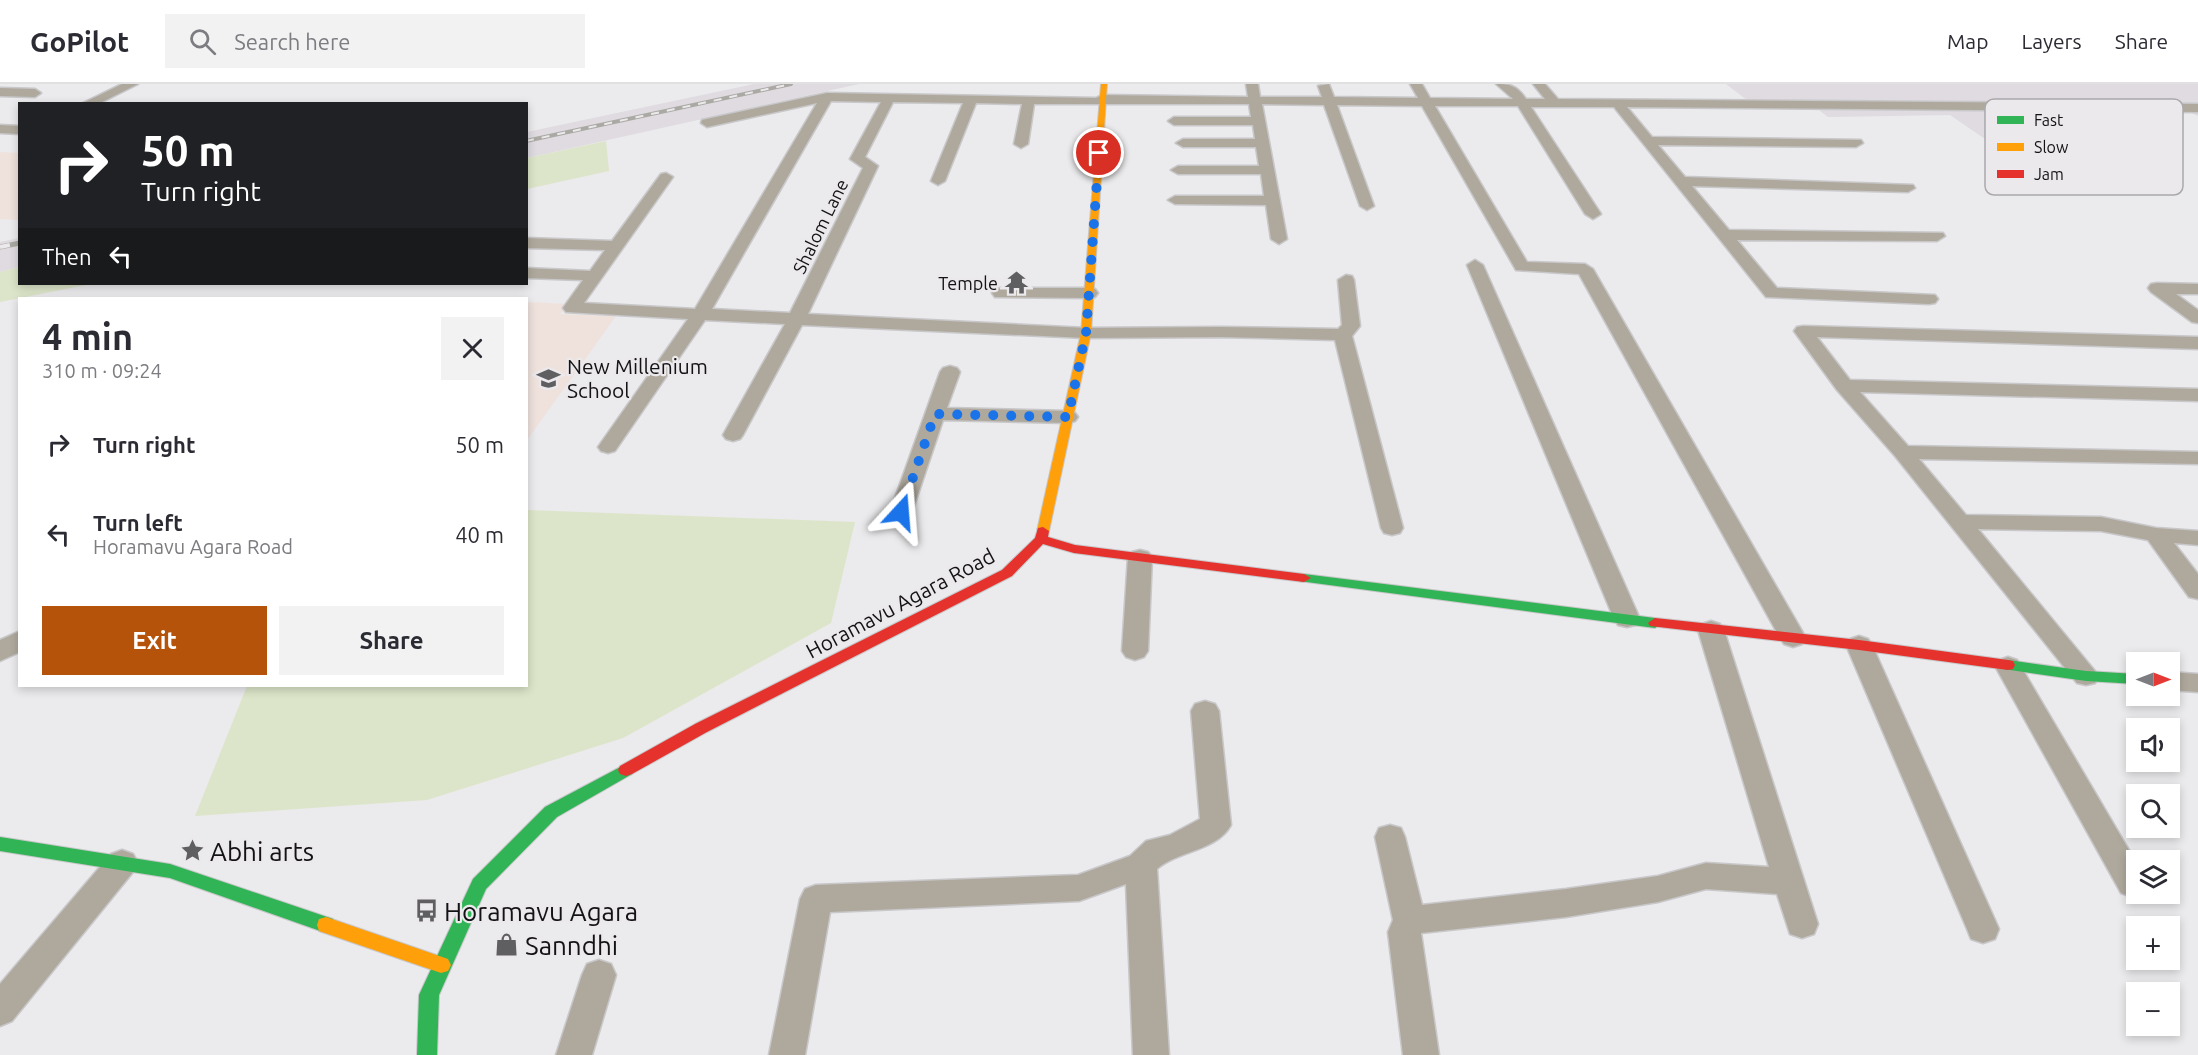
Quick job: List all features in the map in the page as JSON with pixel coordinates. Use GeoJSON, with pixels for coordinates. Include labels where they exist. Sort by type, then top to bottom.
{"type":"FeatureCollection","features":[{"type":"Feature","properties":{"kind":"street"},"geometry":{"type":"LineString","coordinates":[[92,102],[132,84]]}},
{"type":"Feature","properties":{"kind":"street"},"geometry":{"type":"LineString","coordinates":[[938,181],[967,100],[967,84]]}},
{"type":"Feature","properties":{"kind":"street"},"geometry":{"type":"LineString","coordinates":[[1104,84],[1086,333],[1041,539],[1074,549],[1711,630],[1859,645],[2086,676],[2126,678]]}},
{"type":"Feature","properties":{"kind":"street"},"geometry":{"type":"LineString","coordinates":[[1252,84],[1279,239]]}},
{"type":"Feature","properties":{"kind":"street"},"geometry":{"type":"LineString","coordinates":[[1323,84],[1367,206]]}},
{"type":"Feature","properties":{"kind":"street"},"geometry":{"type":"LineString","coordinates":[[1502,84],[1518,97],[1593,214]]}},
{"type":"Feature","properties":{"kind":"street"},"geometry":{"type":"LineString","coordinates":[[1518,97],[1542,88],[1555,103]]}},
{"type":"Feature","properties":{"kind":"street"},"geometry":{"type":"LineString","coordinates":[[1657,91],[1671,104]]}},
{"type":"Feature","properties":{"kind":"street"},"geometry":{"type":"LineString","coordinates":[[0,92],[35,93]]}},
{"type":"Feature","properties":{"kind":"street"},"geometry":{"type":"LineString","coordinates":[[1420,93],[1522,267],[1585,268],[1793,638]]}},
{"type":"Feature","properties":{"kind":"street"},"geometry":{"type":"LineString","coordinates":[[707,123],[827,97],[967,100],[1329,100],[1420,93],[1518,97],[1555,103],[1985,106]]}},
{"type":"Feature","properties":{"kind":"street"},"geometry":{"type":"LineString","coordinates":[[608,447],[701,314],[827,97]]}},
{"type":"Feature","properties":{"kind":"street","name":"Shalom Lane"},"geometry":{"type":"LineString","coordinates":[[797,318],[871,166],[857,159],[889,98]]}},
{"type":"Feature","properties":{"kind":"street"},"geometry":{"type":"LineString","coordinates":[[1021,144],[1029,100]]}},
{"type":"Feature","properties":{"kind":"street"},"geometry":{"type":"LineString","coordinates":[[1617,103],[1772,293],[1929,299]]}},
{"type":"Feature","properties":{"kind":"street"},"geometry":{"type":"LineString","coordinates":[[2183,108],[2198,108]]}},
{"type":"Feature","properties":{"kind":"street"},"geometry":{"type":"LineString","coordinates":[[1174,121],[1259,121]]}},
{"type":"Feature","properties":{"kind":"street"},"geometry":{"type":"LineString","coordinates":[[0,129],[18,130]]}},
{"type":"Feature","properties":{"kind":"street"},"geometry":{"type":"LineString","coordinates":[[1648,141],[1856,143]]}},
{"type":"Feature","properties":{"kind":"street"},"geometry":{"type":"LineString","coordinates":[[1184,143],[1262,143]]}},
{"type":"Feature","properties":{"kind":"street"},"geometry":{"type":"LineString","coordinates":[[1178,170],[1267,170]]}},
{"type":"Feature","properties":{"kind":"street"},"geometry":{"type":"LineString","coordinates":[[666,177],[572,308],[1086,333],[1221,332],[1343,335],[1352,326],[1346,280]]}},
{"type":"Feature","properties":{"kind":"street"},"geometry":{"type":"LineString","coordinates":[[1680,181],[1908,188]]}},
{"type":"Feature","properties":{"kind":"street"},"geometry":{"type":"LineString","coordinates":[[1175,200],[1272,201]]}},
{"type":"Feature","properties":{"kind":"street"},"geometry":{"type":"LineString","coordinates":[[1725,236],[1937,236]]}},
{"type":"Feature","properties":{"kind":"street"},"geometry":{"type":"LineString","coordinates":[[528,243],[617,246]]}},
{"type":"Feature","properties":{"kind":"street"},"geometry":{"type":"LineString","coordinates":[[1475,265],[1628,619]]}},
{"type":"Feature","properties":{"kind":"street"},"geometry":{"type":"LineString","coordinates":[[528,273],[595,276]]}},
{"type":"Feature","properties":{"kind":"street"},"geometry":{"type":"LineString","coordinates":[[2198,289],[2157,288],[2198,318]]}},
{"type":"Feature","properties":{"kind":"street"},"geometry":{"type":"LineString","coordinates":[[1001,293],[1089,293]]}},
{"type":"Feature","properties":{"kind":"street"},"geometry":{"type":"LineString","coordinates":[[733,435],[797,318]]}},
{"type":"Feature","properties":{"kind":"street"},"geometry":{"type":"LineString","coordinates":[[2086,676],[1902,452],[1844,386],[1803,330],[2198,343]]}},
{"type":"Feature","properties":{"kind":"street"},"geometry":{"type":"LineString","coordinates":[[1343,335],[1392,528]]}},
{"type":"Feature","properties":{"kind":"street"},"geometry":{"type":"LineString","coordinates":[[901,512],[950,372]]}},
{"type":"Feature","properties":{"kind":"street"},"geometry":{"type":"LineString","coordinates":[[1844,386],[2198,395]]}},
{"type":"Feature","properties":{"kind":"street"},"geometry":{"type":"LineString","coordinates":[[935,414],[1068,417]]}},
{"type":"Feature","properties":{"kind":"street"},"geometry":{"type":"LineString","coordinates":[[1902,452],[2198,459]]}},
{"type":"Feature","properties":{"kind":"street"},"geometry":{"type":"LineString","coordinates":[[1960,522],[2101,524],[2156,535],[2198,538]]}},
{"type":"Feature","properties":{"kind":"street"},"geometry":{"type":"LineString","coordinates":[[2156,535],[2198,591]]}},
{"type":"Feature","properties":{"kind":"street","name":"Horamavu Agara Road"},"geometry":{"type":"LineString","coordinates":[[427,1055],[429,995],[479,884],[551,812],[701,728],[1007,573],[1041,539]]}},
{"type":"Feature","properties":{"kind":"street"},"geometry":{"type":"LineString","coordinates":[[1135,651],[1140,557]]}},
{"type":"Feature","properties":{"kind":"street"},"geometry":{"type":"LineString","coordinates":[[1711,630],[1802,924]]}},
{"type":"Feature","properties":{"kind":"street"},"geometry":{"type":"LineString","coordinates":[[0,652],[18,641]]}},
{"type":"Feature","properties":{"kind":"street"},"geometry":{"type":"LineString","coordinates":[[1859,645],[1983,929]]}},
{"type":"Feature","properties":{"kind":"street"},"geometry":{"type":"LineString","coordinates":[[2008,666],[2126,873]]}},
{"type":"Feature","properties":{"kind":"street"},"geometry":{"type":"LineString","coordinates":[[2180,682],[2198,683]]}},
{"type":"Feature","properties":{"kind":"street"},"geometry":{"type":"LineString","coordinates":[[787,1055],[816,898],[1079,888],[1141,865],[1157,850],[1176,846],[1216,825],[1205,711]]}},
{"type":"Feature","properties":{"kind":"street"},"geometry":{"type":"LineString","coordinates":[[1390,837],[1408,920],[1404,932],[1421,1055]]}},
{"type":"Feature","properties":{"kind":"street"},"geometry":{"type":"LineString","coordinates":[[0,844],[170,872],[441,965]]}},
{"type":"Feature","properties":{"kind":"street"},"geometry":{"type":"LineString","coordinates":[[0,1010],[122,863]]}},
{"type":"Feature","properties":{"kind":"street"},"geometry":{"type":"LineString","coordinates":[[1141,865],[1151,1055]]}},
{"type":"Feature","properties":{"kind":"street"},"geometry":{"type":"LineString","coordinates":[[1408,920],[1566,903],[1658,889],[1706,876],[1789,882]]}},
{"type":"Feature","properties":{"kind":"street"},"geometry":{"type":"LineString","coordinates":[[574,1055],[599,975]]}},
{"type":"Feature","properties":{"kind":"shaded area"},"geometry":{"type":"Polygon","coordinates":[[[754,84],[859,84],[528,158],[528,132],[754,84]]]}},
{"type":"Feature","properties":{"kind":"shaded area"},"geometry":{"type":"Polygon","coordinates":[[[1726,84],[2198,84],[2198,116],[2183,112],[2183,99],[1985,99],[1985,139],[1950,115],[1828,117],[1806,100],[1747,100],[1726,84]]]}},
{"type":"Feature","properties":{"kind":"shaded area"},"geometry":{"type":"Polygon","coordinates":[[[0,152],[18,153],[18,191],[16,192],[18,193],[18,220],[0,219],[0,152]]]}},
{"type":"Feature","properties":{"kind":"shaded area"},"geometry":{"type":"Polygon","coordinates":[[[18,238],[18,267],[0,272],[0,242],[18,238]]]}},
{"type":"Feature","properties":{"kind":"shaded area","name":"New Millenium School"},"geometry":{"type":"Polygon","coordinates":[[[528,302],[569,304],[560,314],[616,316],[528,439],[528,302]]]}},
{"type":"Feature","properties":{"kind":"green space"},"geometry":{"type":"Polygon","coordinates":[[[606,141],[609,171],[528,189],[528,158],[606,141]]]}},
{"type":"Feature","properties":{"kind":"green space"},"geometry":{"type":"Polygon","coordinates":[[[18,267],[18,285],[86,285],[0,302],[0,272],[18,267]]]}},
{"type":"Feature","properties":{"kind":"green space"},"geometry":{"type":"Polygon","coordinates":[[[528,510],[855,522],[831,623],[623,738],[427,800],[195,816],[247,687],[528,687],[528,510]]]}},
{"type":"Feature","properties":{"kind":"railway"},"geometry":{"type":"LineString","coordinates":[[528,141],[791,84]]}},
{"type":"Feature","properties":{"kind":"railway"},"geometry":{"type":"LineString","coordinates":[[0,247],[18,243]]}},
{"type":"Feature","properties":{"kind":"traffic: fast"},"geometry":{"type":"LineString","coordinates":[[1304,578],[1655,623]]}},
{"type":"Feature","properties":{"kind":"traffic: fast"},"geometry":{"type":"LineString","coordinates":[[2008,665],[2086,676],[2126,678]]}},
{"type":"Feature","properties":{"kind":"traffic: fast"},"geometry":{"type":"LineString","coordinates":[[427,1055],[429,995],[479,884],[551,812],[626,770]]}},
{"type":"Feature","properties":{"kind":"traffic: fast"},"geometry":{"type":"LineString","coordinates":[[0,844],[170,871],[326,925]]}},
{"type":"Feature","properties":{"kind":"traffic: slow"},"geometry":{"type":"LineString","coordinates":[[1043,531],[1086,333],[1104,84]]}},
{"type":"Feature","properties":{"kind":"traffic: slow"},"geometry":{"type":"LineString","coordinates":[[326,925],[441,965]]}},
{"type":"Feature","properties":{"kind":"traffic: jam"},"geometry":{"type":"LineString","coordinates":[[626,770],[701,728],[1007,573],[1041,539],[1043,531]]}},
{"type":"Feature","properties":{"kind":"traffic: jam"},"geometry":{"type":"LineString","coordinates":[[1041,539],[1074,549],[1304,578]]}},
{"type":"Feature","properties":{"kind":"traffic: jam"},"geometry":{"type":"LineString","coordinates":[[1655,623],[1859,645],[2008,665]]}},
{"type":"Feature","properties":{"kind":"place","name":"Temple"},"geometry":{"type":"Point","coordinates":[1016,283]}},
{"type":"Feature","properties":{"kind":"place","name":"New Millenium School"},"geometry":{"type":"Point","coordinates":[549,378]}},
{"type":"Feature","properties":{"kind":"place","name":"Abhi arts"},"geometry":{"type":"Point","coordinates":[192,851]}},
{"type":"Feature","properties":{"kind":"place","name":"Horamavu Agara"},"geometry":{"type":"Point","coordinates":[426,911]}},
{"type":"Feature","properties":{"kind":"place","name":"Sanndhi"},"geometry":{"type":"Point","coordinates":[507,945]}},
{"type":"Feature","properties":{"kind":"route"},"geometry":{"type":"LineString","coordinates":[[901,512],[935,414],[1068,417],[1086,333],[1099,153]]}}]}
